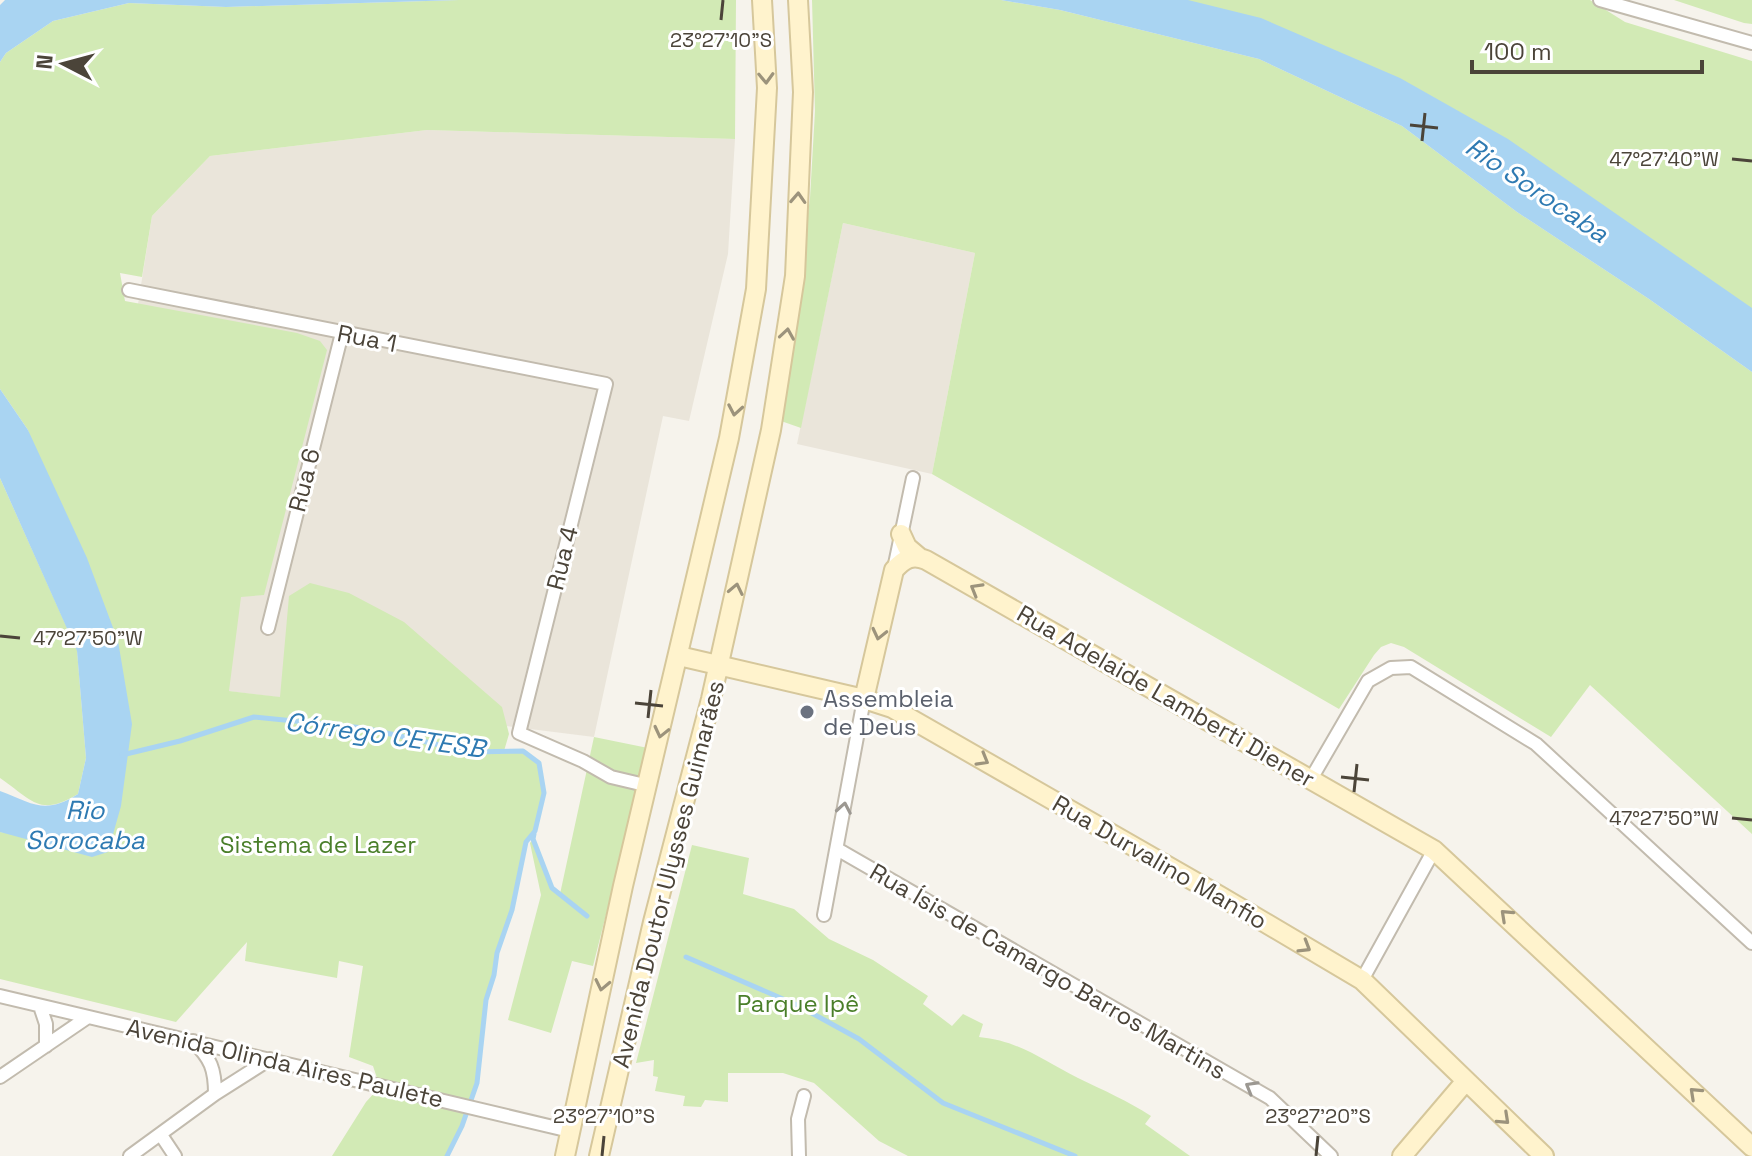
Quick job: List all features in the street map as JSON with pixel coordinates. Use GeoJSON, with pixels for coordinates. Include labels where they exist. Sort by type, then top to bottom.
{"type":"FeatureCollection","features":[{"type":"Feature","properties":{"kind":"main road","name":"Avenida Doutor Ulysses Guimarães"},"geometry":{"type":"LineString","coordinates":[[565,1156],[623,886],[729,438],[757,278],[767,88],[762,0]]}},
{"type":"Feature","properties":{"kind":"main road","name":"Avenida Doutor Ulysses Guimarães"},"geometry":{"type":"LineString","coordinates":[[599,1156],[653,922],[719,665],[771,430],[795,276],[803,92],[798,0]]}},
{"type":"Feature","properties":{"kind":"main road"},"geometry":{"type":"LineString","coordinates":[[901,534],[907,547],[920,558]]}},
{"type":"Feature","properties":{"kind":"main road"},"geometry":{"type":"LineString","coordinates":[[864,699],[894,570],[905,559],[920,558]]}},
{"type":"Feature","properties":{"kind":"main road","name":"Rua Adelaide Lamberti Diener"},"geometry":{"type":"LineString","coordinates":[[920,558],[1434,850],[1752,1147]]}},
{"type":"Feature","properties":{"kind":"main road","name":"Avenida Doutor Ulysses Guimarães"},"geometry":{"type":"LineString","coordinates":[[679,656],[719,665]]}},
{"type":"Feature","properties":{"kind":"main road","name":"Rua Durvalino Manfio"},"geometry":{"type":"LineString","coordinates":[[719,665],[892,708],[1362,980],[1544,1156]]}},
{"type":"Feature","properties":{"kind":"main road"},"geometry":{"type":"LineString","coordinates":[[1402,1156],[1465,1082]]}},
{"type":"Feature","properties":{"kind":"main road"},"geometry":{"type":"LineString","coordinates":[[570,1131],[585,1133],[605,1128]]}},
{"type":"Feature","properties":{"kind":"street"},"geometry":{"type":"LineString","coordinates":[[1600,0],[1752,43]]}},
{"type":"Feature","properties":{"kind":"street","name":"Rua 1"},"geometry":{"type":"LineString","coordinates":[[129,290],[606,384]]}},
{"type":"Feature","properties":{"kind":"street","name":"Rua 6"},"geometry":{"type":"LineString","coordinates":[[268,628],[342,333]]}},
{"type":"Feature","properties":{"kind":"street","name":"Rua 4"},"geometry":{"type":"LineString","coordinates":[[606,384],[519,733],[611,777],[649,786]]}},
{"type":"Feature","properties":{"kind":"street"},"geometry":{"type":"LineString","coordinates":[[894,570],[913,478]]}},
{"type":"Feature","properties":{"kind":"street"},"geometry":{"type":"LineString","coordinates":[[1311,779],[1368,681],[1391,668],[1411,667],[1536,744],[1752,943]]}},
{"type":"Feature","properties":{"kind":"street"},"geometry":{"type":"LineString","coordinates":[[824,915],[864,699]]}},
{"type":"Feature","properties":{"kind":"street","name":"Rua Ísis de Camargo Barros Martins"},"geometry":{"type":"LineString","coordinates":[[837,849],[1270,1098],[1331,1156]]}},
{"type":"Feature","properties":{"kind":"street"},"geometry":{"type":"LineString","coordinates":[[1362,980],[1434,850]]}},
{"type":"Feature","properties":{"kind":"street","name":"Avenida Olinda Aires Paulete"},"geometry":{"type":"LineString","coordinates":[[0,996],[570,1131]]}},
{"type":"Feature","properties":{"kind":"street"},"geometry":{"type":"LineString","coordinates":[[40,1006],[46,1024],[46,1046]]}},
{"type":"Feature","properties":{"kind":"street"},"geometry":{"type":"LineString","coordinates":[[0,1077],[88,1017]]}},
{"type":"Feature","properties":{"kind":"street"},"geometry":{"type":"LineString","coordinates":[[193,1041],[208,1055],[215,1094]]}},
{"type":"Feature","properties":{"kind":"street"},"geometry":{"type":"LineString","coordinates":[[130,1156],[215,1094],[270,1059]]}},
{"type":"Feature","properties":{"kind":"street"},"geometry":{"type":"LineString","coordinates":[[799,1156],[798,1119],[804,1096]]}},
{"type":"Feature","properties":{"kind":"street"},"geometry":{"type":"LineString","coordinates":[[161,1135],[175,1156]]}},
{"type":"Feature","properties":{"kind":"shaded area"},"geometry":{"type":"Polygon","coordinates":[[[427,130],[735,139],[728,254],[689,421],[663,416],[594,737],[196,687],[128,367],[152,216],[210,156],[427,130]]]}},
{"type":"Feature","properties":{"kind":"shaded area"},"geometry":{"type":"Polygon","coordinates":[[[843,223],[975,253],[932,474],[797,444],[843,223]]]}},
{"type":"Feature","properties":{"kind":"green space","name":"Sistema de Lazer"},"geometry":{"type":"Polygon","coordinates":[[[459,0],[736,0],[735,139],[427,130],[210,156],[152,216],[142,277],[120,273],[125,301],[297,333],[320,341],[327,350],[264,595],[241,597],[229,691],[280,697],[289,596],[310,583],[349,593],[404,622],[502,707],[509,734],[504,751],[523,751],[539,763],[544,793],[535,831],[526,842],[512,910],[497,953],[486,1000],[477,1083],[462,1126],[446,1156],[332,1156],[376,1091],[377,1078],[373,1066],[349,1057],[363,966],[339,961],[337,978],[245,961],[247,942],[176,1022],[0,979],[0,832],[16,834],[121,806],[28,430],[0,389],[0,62],[6,53],[53,21],[129,3],[226,7],[459,0]]]}},
{"type":"Feature","properties":{"kind":"green space"},"geometry":{"type":"Polygon","coordinates":[[[812,0],[1001,0],[1060,10],[1259,59],[1402,126],[1517,212],[1752,372],[1752,834],[1590,685],[1551,737],[1404,647],[1391,643],[1381,647],[1374,655],[1339,709],[932,474],[975,253],[843,223],[801,428],[781,421],[810,198],[815,111],[812,0]]]}},
{"type":"Feature","properties":{"kind":"green space"},"geometry":{"type":"Polygon","coordinates":[[[1185,0],[1590,0],[1625,22],[1752,61],[1752,309],[1185,0]]]}},
{"type":"Feature","properties":{"kind":"green space"},"geometry":{"type":"Polygon","coordinates":[[[1674,0],[1752,0],[1752,24],[1744,23],[1674,0]]]}},
{"type":"Feature","properties":{"kind":"green space"},"geometry":{"type":"Polygon","coordinates":[[[0,478],[77,650],[86,758],[78,794],[54,804],[37,803],[0,778],[0,478]]]}},
{"type":"Feature","properties":{"kind":"green space"},"geometry":{"type":"Polygon","coordinates":[[[594,737],[648,748],[593,966],[572,961],[551,1033],[508,1020],[541,895],[530,843],[533,839],[552,888],[560,894],[594,737]]]}},
{"type":"Feature","properties":{"kind":"green space","name":"Parque Ipê"},"geometry":{"type":"Polygon","coordinates":[[[692,845],[749,858],[743,894],[794,909],[829,939],[873,960],[928,996],[923,1004],[952,1026],[963,1014],[983,1024],[979,1037],[1030,1052],[1151,1116],[1145,1124],[1190,1156],[908,1156],[879,1141],[814,1083],[783,1073],[728,1073],[728,1102],[705,1100],[701,1107],[683,1106],[685,1096],[655,1091],[658,1077],[653,1076],[654,1060],[636,1063],[692,845]]]}},
{"type":"Feature","properties":{"kind":"water"},"geometry":{"type":"Polygon","coordinates":[[[5,0],[459,0],[226,7],[129,3],[53,21],[6,53],[0,62],[0,5],[5,0]]]}},
{"type":"Feature","properties":{"kind":"water","name":"Rio Sorocaba"},"geometry":{"type":"Polygon","coordinates":[[[1001,0],[1188,0],[1261,18],[1400,78],[1508,139],[1752,308],[1752,372],[1517,212],[1402,126],[1259,59],[1060,10],[1001,0]]]}},
{"type":"Feature","properties":{"kind":"water","name":"Rio Sorocaba"},"geometry":{"type":"Polygon","coordinates":[[[0,389],[28,430],[87,558],[118,641],[132,724],[121,806],[108,852],[92,857],[0,832],[0,791],[39,805],[57,804],[78,794],[86,758],[77,651],[0,478],[0,389]]]}},
{"type":"Feature","properties":{"kind":"waterway","name":"Córrego CETESB"},"geometry":{"type":"LineString","coordinates":[[122,755],[180,741],[254,717],[364,728],[471,752],[523,751],[539,763],[544,793],[535,831],[526,842],[512,910],[497,953],[486,1000],[477,1083],[462,1126],[447,1156]]}},
{"type":"Feature","properties":{"kind":"waterway"},"geometry":{"type":"LineString","coordinates":[[534,834],[533,839],[552,888],[587,916]]}},
{"type":"Feature","properties":{"kind":"waterway"},"geometry":{"type":"LineString","coordinates":[[686,957],[797,1005],[859,1039],[943,1103],[1075,1156]]}},
{"type":"Feature","properties":{"kind":"place","name":"Assembleia de Deus"},"geometry":{"type":"Point","coordinates":[807,712]}}]}
